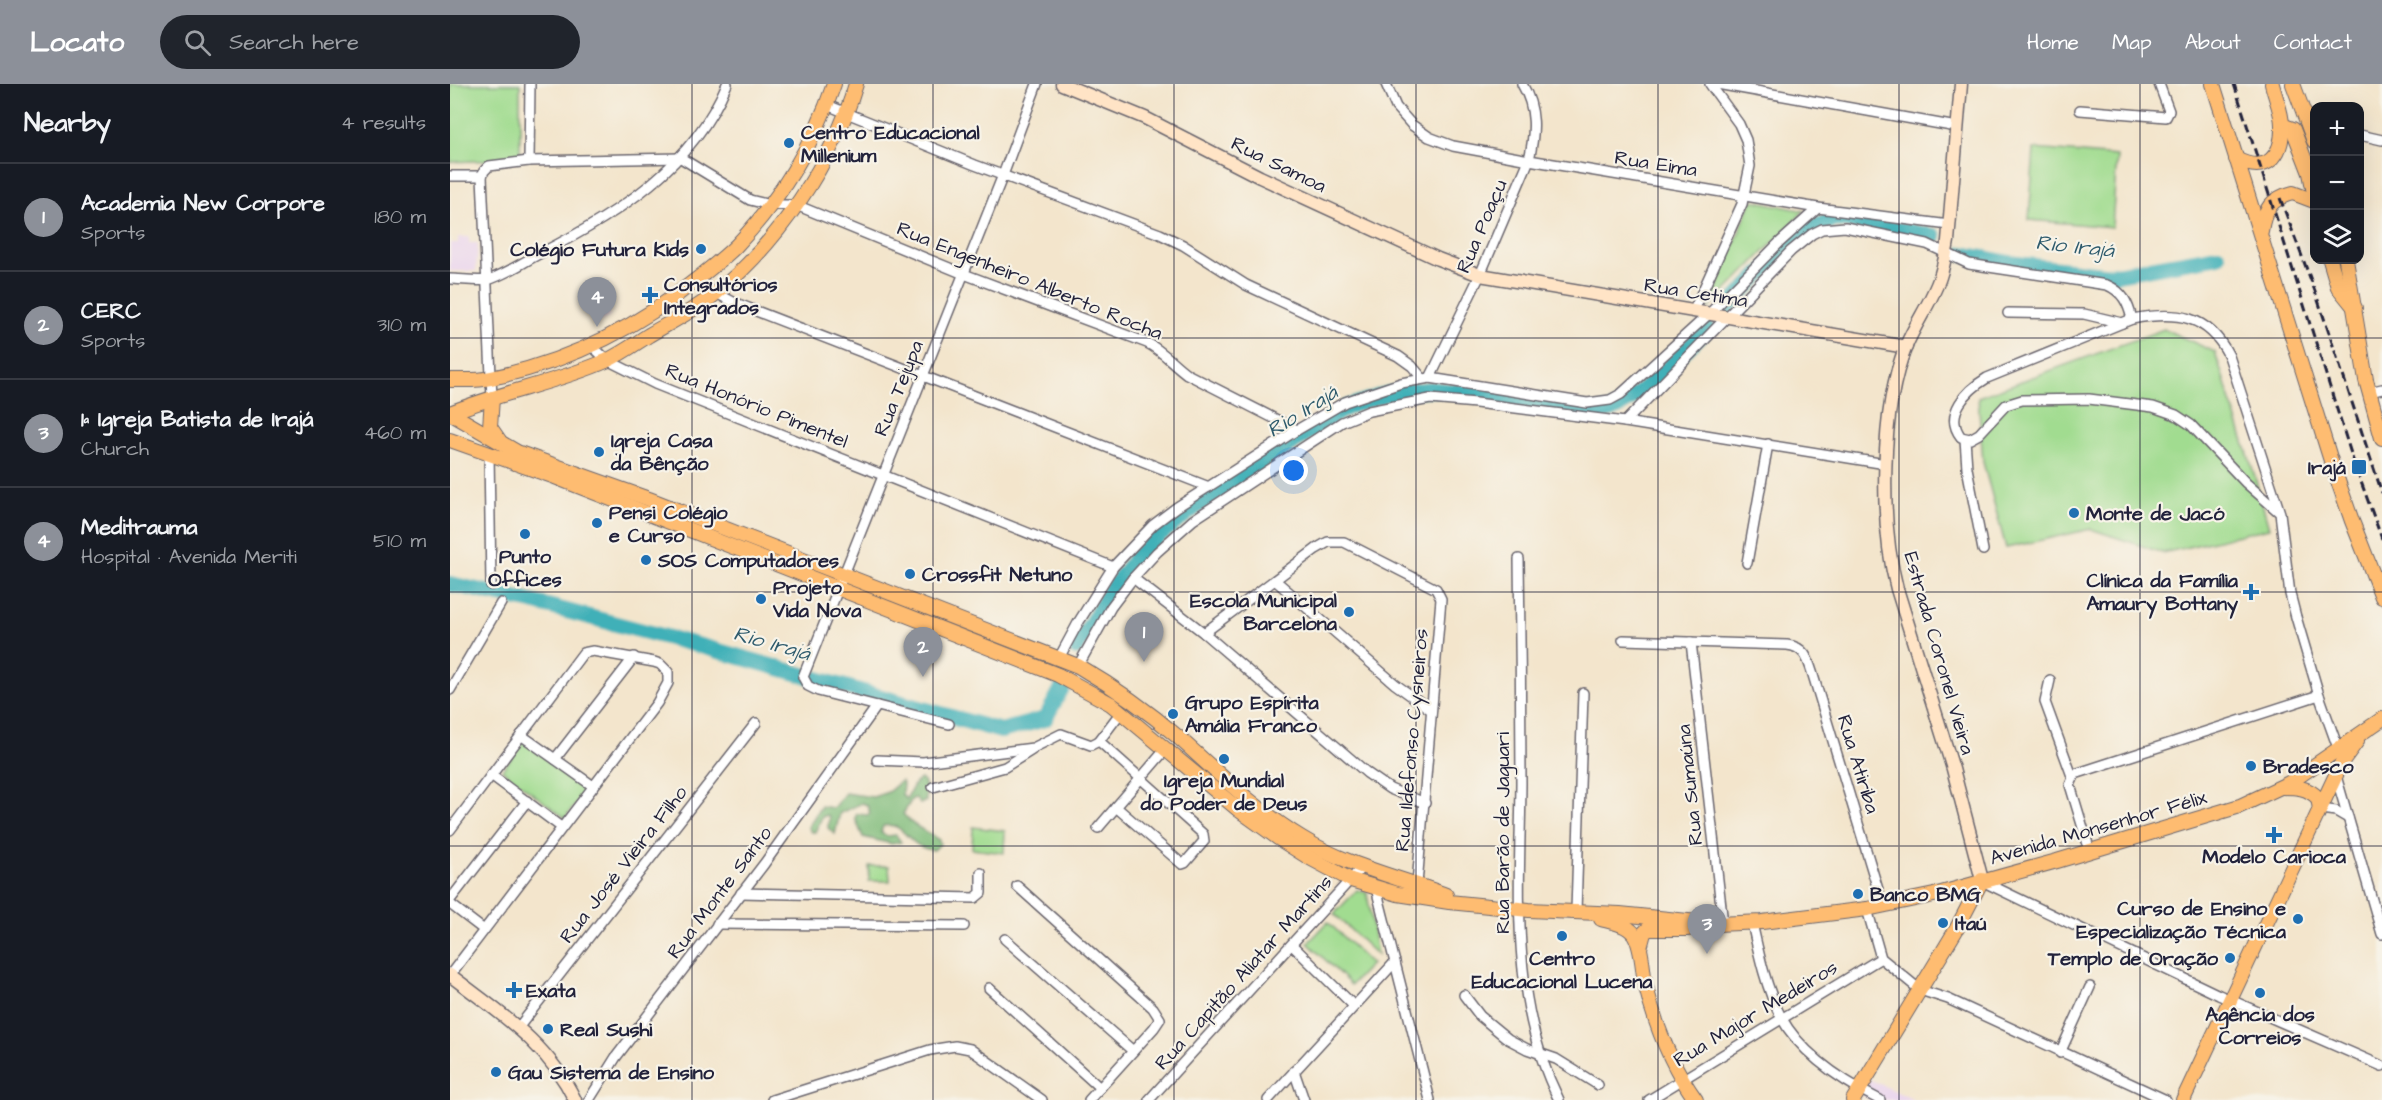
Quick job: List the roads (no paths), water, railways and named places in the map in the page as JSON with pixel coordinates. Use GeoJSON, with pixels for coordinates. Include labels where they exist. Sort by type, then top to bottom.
{"type":"FeatureCollection","features":[{"type":"Feature","properties":{"kind":"main road"},"geometry":{"type":"LineString","coordinates":[[450,380],[489,379],[592,346],[648,314],[699,278],[738,245],[799,163],[827,105],[834,84]]}},
{"type":"Feature","properties":{"kind":"main road"},"geometry":{"type":"LineString","coordinates":[[450,413],[564,377],[608,360],[715,293],[751,260],[796,205],[826,156],[847,113],[856,84]]}},
{"type":"Feature","properties":{"kind":"main road"},"geometry":{"type":"LineString","coordinates":[[2213,84],[2335,472],[2382,597]]}},
{"type":"Feature","properties":{"kind":"main road"},"geometry":{"type":"LineString","coordinates":[[2236,159],[2249,165],[2264,164],[2270,162],[2279,150],[2282,125],[2272,84]]}},
{"type":"Feature","properties":{"kind":"main road"},"geometry":{"type":"LineString","coordinates":[[2293,84],[2310,121]]}},
{"type":"Feature","properties":{"kind":"main road"},"geometry":{"type":"LineString","coordinates":[[2282,125],[2293,129],[2310,176]]}},
{"type":"Feature","properties":{"kind":"main road"},"geometry":{"type":"LineString","coordinates":[[2260,231],[2265,211],[2275,199],[2293,193],[2310,199]]}},
{"type":"Feature","properties":{"kind":"main road"},"geometry":{"type":"LineString","coordinates":[[2331,264],[2338,287],[2355,308]]}},
{"type":"Feature","properties":{"kind":"main road"},"geometry":{"type":"LineString","coordinates":[[2347,264],[2375,390],[2382,438]]}},
{"type":"Feature","properties":{"kind":"main road"},"geometry":{"type":"LineString","coordinates":[[492,398],[490,427],[502,444]]}},
{"type":"Feature","properties":{"kind":"main road"},"geometry":{"type":"LineString","coordinates":[[450,413],[517,452],[649,499],[1082,686],[1121,712],[1239,810],[1278,838],[1351,880],[1376,888],[1449,902],[1720,924],[1752,923],[1867,909],[1934,895],[1982,880]]}},
{"type":"Feature","properties":{"kind":"main road"},"geometry":{"type":"LineString","coordinates":[[450,440],[1078,666],[1108,683],[1151,715],[1251,802],[1296,834],[1362,867],[1468,903]]}},
{"type":"Feature","properties":{"kind":"main road"},"geometry":{"type":"LineString","coordinates":[[2319,804],[2346,754],[2376,724]]}},
{"type":"Feature","properties":{"kind":"main road","name":"Avenida Monsenhor Félix"},"geometry":{"type":"LineString","coordinates":[[1856,1095],[1920,990],[1982,880],[2090,851],[2240,806],[2282,787],[2376,724]]}},
{"type":"Feature","properties":{"kind":"main road"},"geometry":{"type":"LineString","coordinates":[[2183,1100],[2231,1000],[2319,804],[2338,748]]}},
{"type":"Feature","properties":{"kind":"main road"},"geometry":{"type":"LineString","coordinates":[[2282,787],[2301,787],[2309,790],[2319,804]]}},
{"type":"Feature","properties":{"kind":"main road"},"geometry":{"type":"LineString","coordinates":[[1578,911],[1626,926],[1636,937],[1643,976],[1668,1052],[1696,1100]]}},
{"type":"Feature","properties":{"kind":"main road"},"geometry":{"type":"LineString","coordinates":[[1640,953],[1642,937],[1648,929],[1694,929],[1720,924]]}},
{"type":"Feature","properties":{"kind":"street"},"geometry":{"type":"LineString","coordinates":[[530,84],[530,162]]}},
{"type":"Feature","properties":{"kind":"street"},"geometry":{"type":"LineString","coordinates":[[450,279],[486,280],[594,225],[655,181],[681,158],[721,99],[727,84]]}},
{"type":"Feature","properties":{"kind":"street","name":"Rua Tejupa"},"geometry":{"type":"LineString","coordinates":[[949,724],[826,693],[808,686],[803,681],[803,672],[964,274],[1037,84]]}},
{"type":"Feature","properties":{"kind":"street","name":"Rua Samoa"},"geometry":{"type":"LineString","coordinates":[[1062,84],[1152,121],[1275,185],[1437,259],[1480,275]]}},
{"type":"Feature","properties":{"kind":"street","name":"Rua Eima"},"geometry":{"type":"LineString","coordinates":[[1386,84],[1390,97],[1412,125],[1429,137],[1466,148],[1818,208],[1949,225]]}},
{"type":"Feature","properties":{"kind":"street","name":"Rua Poaçu"},"geometry":{"type":"LineString","coordinates":[[1426,378],[1480,275],[1529,160],[1533,142],[1533,114],[1522,84]]}},
{"type":"Feature","properties":{"kind":"street"},"geometry":{"type":"LineString","coordinates":[[1694,310],[1745,196],[1750,166],[1746,140],[1731,111],[1710,84]]}},
{"type":"Feature","properties":{"kind":"street"},"geometry":{"type":"LineString","coordinates":[[1717,84],[1957,127]]}},
{"type":"Feature","properties":{"kind":"street","name":"Estrada Coronel Vieira"},"geometry":{"type":"LineString","coordinates":[[1961,84],[1946,253],[1936,288],[1906,347],[1891,401],[1886,464],[1887,533],[1892,570],[1953,768],[1982,880]]}},
{"type":"Feature","properties":{"kind":"street"},"geometry":{"type":"LineString","coordinates":[[2080,110],[2166,117],[2169,111],[2159,84]]}},
{"type":"Feature","properties":{"kind":"street"},"geometry":{"type":"LineString","coordinates":[[827,105],[1172,240],[1246,285],[1398,356],[1426,378]]}},
{"type":"Feature","properties":{"kind":"street"},"geometry":{"type":"LineString","coordinates":[[2364,136],[2382,140]]}},
{"type":"Feature","properties":{"kind":"street"},"geometry":{"type":"LineString","coordinates":[[492,398],[489,379],[482,176],[484,171],[489,166],[530,162],[681,158]]}},
{"type":"Feature","properties":{"kind":"street","name":"Rua Engenheiro Alberto Rocha"},"geometry":{"type":"LineString","coordinates":[[681,158],[750,200],[770,204],[796,205],[964,274],[1147,343],[1158,348],[1176,367],[1187,374],[1297,430]]}},
{"type":"Feature","properties":{"kind":"street"},"geometry":{"type":"LineString","coordinates":[[450,176],[482,176]]}},
{"type":"Feature","properties":{"kind":"street"},"geometry":{"type":"LineString","coordinates":[[1059,658],[1113,567],[1153,525],[1297,430],[1345,402],[1372,392],[1426,378],[1466,382],[1573,402],[1598,403],[1621,394],[1710,313],[1779,243],[1818,208]]}},
{"type":"Feature","properties":{"kind":"street"},"geometry":{"type":"LineString","coordinates":[[1625,422],[1802,241],[1822,229],[1845,227],[1903,237],[1932,246],[1960,261],[1976,265],[2107,285],[2123,296],[2132,319]]}},
{"type":"Feature","properties":{"kind":"street","name":"Rua Cetima"},"geometry":{"type":"LineString","coordinates":[[1480,275],[1906,347]]}},
{"type":"Feature","properties":{"kind":"street"},"geometry":{"type":"LineString","coordinates":[[699,278],[715,293],[733,302],[1209,487]]}},
{"type":"Feature","properties":{"kind":"street"},"geometry":{"type":"LineString","coordinates":[[2008,313],[2077,314],[2122,323]]}},
{"type":"Feature","properties":{"kind":"street"},"geometry":{"type":"LineString","coordinates":[[2280,513],[2246,483],[2191,425],[2175,415],[2153,407],[2089,399],[2022,400],[2006,405],[1979,434],[1970,439],[1961,437],[1955,427],[1956,410],[1967,394],[1979,383],[2132,319],[2157,315],[2188,318],[2208,327],[2218,337],[2233,367],[2280,513],[2290,594],[2319,695],[2338,748]]}},
{"type":"Feature","properties":{"kind":"street","name":"Rua Honório Pimentel"},"geometry":{"type":"LineString","coordinates":[[592,346],[608,360],[655,384],[1113,567]]}},
{"type":"Feature","properties":{"kind":"street"},"geometry":{"type":"LineString","coordinates":[[1078,666],[1111,607],[1133,578],[1157,552],[1193,520],[1342,422],[1369,411],[1430,399],[1454,400],[1625,422],[1886,464]]}},
{"type":"Feature","properties":{"kind":"street"},"geometry":{"type":"LineString","coordinates":[[1965,439],[1967,468],[1983,550]]}},
{"type":"Feature","properties":{"kind":"street"},"geometry":{"type":"LineString","coordinates":[[1747,563],[1768,444]]}},
{"type":"Feature","properties":{"kind":"street"},"geometry":{"type":"LineString","coordinates":[[489,454],[491,585]]}},
{"type":"Feature","properties":{"kind":"street","name":"Rua Ildefonso Cysneiros"},"geometry":{"type":"LineString","coordinates":[[1276,581],[1316,549],[1335,541],[1344,542],[1432,585],[1439,592],[1441,600],[1417,884]]}},
{"type":"Feature","properties":{"kind":"street","name":"Rua Barão de Jaguari"},"geometry":{"type":"LineString","coordinates":[[1519,560],[1521,784],[1518,909],[1523,975],[1530,1019],[1539,1054],[1559,1100]]}},
{"type":"Feature","properties":{"kind":"street"},"geometry":{"type":"LineString","coordinates":[[1133,578],[1203,633],[1367,773],[1390,789],[1425,803]]}},
{"type":"Feature","properties":{"kind":"street"},"geometry":{"type":"LineString","coordinates":[[1203,633],[1276,581],[1395,684],[1431,710]]}},
{"type":"Feature","properties":{"kind":"street"},"geometry":{"type":"LineString","coordinates":[[450,690],[501,603]]}},
{"type":"Feature","properties":{"kind":"street"},"geometry":{"type":"LineString","coordinates":[[1623,640],[1691,642]]}},
{"type":"Feature","properties":{"kind":"street","name":"Rua Atiriba"},"geometry":{"type":"LineString","coordinates":[[1691,642],[1787,645],[1804,652],[1883,906]]}},
{"type":"Feature","properties":{"kind":"street","name":"Rua Sumaúna"},"geometry":{"type":"LineString","coordinates":[[1691,642],[1720,924]]}},
{"type":"Feature","properties":{"kind":"street"},"geometry":{"type":"LineString","coordinates":[[450,830],[583,653],[593,651],[634,657],[660,664],[668,672],[668,683],[657,703],[450,975],[532,1040],[556,1066],[575,1100]]}},
{"type":"Feature","properties":{"kind":"street"},"geometry":{"type":"LineString","coordinates":[[555,759],[634,657]]}},
{"type":"Feature","properties":{"kind":"street"},"geometry":{"type":"LineString","coordinates":[[2050,680],[2045,702],[2072,776],[2070,785],[2090,851]]}},
{"type":"Feature","properties":{"kind":"street"},"geometry":{"type":"LineString","coordinates":[[1578,911],[1582,693]]}},
{"type":"Feature","properties":{"kind":"street"},"geometry":{"type":"LineString","coordinates":[[2072,776],[2078,772],[2319,695]]}},
{"type":"Feature","properties":{"kind":"street","name":"Rua Monte Santo"},"geometry":{"type":"LineString","coordinates":[[589,1100],[616,1057],[741,893],[877,706]]}},
{"type":"Feature","properties":{"kind":"street"},"geometry":{"type":"LineString","coordinates":[[933,787],[1005,767],[1061,734],[1067,734],[1091,745],[1100,741],[1121,712]]}},
{"type":"Feature","properties":{"kind":"street","name":"Rua José Vieira Filho"},"geometry":{"type":"LineString","coordinates":[[518,1028],[756,723]]}},
{"type":"Feature","properties":{"kind":"street"},"geometry":{"type":"LineString","coordinates":[[521,735],[592,786]]}},
{"type":"Feature","properties":{"kind":"street"},"geometry":{"type":"LineString","coordinates":[[1100,741],[1203,834],[1204,842],[1182,864],[1116,807]]}},
{"type":"Feature","properties":{"kind":"street"},"geometry":{"type":"LineString","coordinates":[[877,760],[923,762],[1034,748]]}},
{"type":"Feature","properties":{"kind":"street"},"geometry":{"type":"LineString","coordinates":[[1098,828],[1165,750]]}},
{"type":"Feature","properties":{"kind":"street"},"geometry":{"type":"LineString","coordinates":[[491,775],[561,827]]}},
{"type":"Feature","properties":{"kind":"street"},"geometry":{"type":"LineString","coordinates":[[2336,776],[2382,934]]}},
{"type":"Feature","properties":{"kind":"street"},"geometry":{"type":"LineString","coordinates":[[450,900],[527,801]]}},
{"type":"Feature","properties":{"kind":"street"},"geometry":{"type":"LineString","coordinates":[[2319,804],[2348,818]]}},
{"type":"Feature","properties":{"kind":"street","name":"Rua Capitão Aliatar Martins"},"geometry":{"type":"LineString","coordinates":[[1149,1100],[1362,867]]}},
{"type":"Feature","properties":{"kind":"street"},"geometry":{"type":"LineString","coordinates":[[741,893],[975,898],[981,893],[981,873]]}},
{"type":"Feature","properties":{"kind":"street"},"geometry":{"type":"LineString","coordinates":[[1982,880],[2231,1000],[2382,1066]]}},
{"type":"Feature","properties":{"kind":"street"},"geometry":{"type":"LineString","coordinates":[[1017,886],[1153,1008],[1160,1019],[1089,1100]]}},
{"type":"Feature","properties":{"kind":"street"},"geometry":{"type":"LineString","coordinates":[[1376,888],[1430,1100]]}},
{"type":"Feature","properties":{"kind":"street"},"geometry":{"type":"LineString","coordinates":[[450,904],[484,930]]}},
{"type":"Feature","properties":{"kind":"street"},"geometry":{"type":"LineString","coordinates":[[1867,909],[1881,958],[1920,990],[1948,999],[2060,1053],[2166,1100]]}},
{"type":"Feature","properties":{"kind":"street"},"geometry":{"type":"LineString","coordinates":[[1752,923],[1761,964],[1782,1017],[1793,1034],[1856,1095],[1880,1100]]}},
{"type":"Feature","properties":{"kind":"street"},"geometry":{"type":"LineString","coordinates":[[717,924],[964,926]]}},
{"type":"Feature","properties":{"kind":"street"},"geometry":{"type":"LineString","coordinates":[[1005,939],[1133,1052]]}},
{"type":"Feature","properties":{"kind":"street"},"geometry":{"type":"LineString","coordinates":[[1292,945],[1354,1006]]}},
{"type":"Feature","properties":{"kind":"street","name":"Rua Major Medeiros"},"geometry":{"type":"LineString","coordinates":[[1649,1100],[1881,958]]}},
{"type":"Feature","properties":{"kind":"street"},"geometry":{"type":"LineString","coordinates":[[1268,1100],[1395,962]]}},
{"type":"Feature","properties":{"kind":"street"},"geometry":{"type":"LineString","coordinates":[[2060,1053],[2090,987]]}},
{"type":"Feature","properties":{"kind":"street"},"geometry":{"type":"LineString","coordinates":[[989,988],[1100,1088]]}},
{"type":"Feature","properties":{"kind":"street"},"geometry":{"type":"LineString","coordinates":[[1464,995],[1480,1016],[1508,1039],[1539,1054],[1557,1059],[1598,1085]]}},
{"type":"Feature","properties":{"kind":"street"},"geometry":{"type":"LineString","coordinates":[[772,1100],[930,1050],[955,1046],[970,1049],[1042,1100]]}},
{"type":"Feature","properties":{"kind":"street"},"geometry":{"type":"LineString","coordinates":[[1294,1071],[1304,1100]]}},
{"type":"Feature","properties":{"kind":"waterway","name":"Rio Irajá"},"geometry":{"type":"LineString","coordinates":[[1724,311],[1800,234],[1812,226],[1838,219],[1934,236]]}},
{"type":"Feature","properties":{"kind":"waterway","name":"Rio Irajá"},"geometry":{"type":"LineString","coordinates":[[1963,254],[2009,263],[2111,275],[2218,256]]}},
{"type":"Feature","properties":{"kind":"waterway","name":"Rio Irajá"},"geometry":{"type":"LineString","coordinates":[[1076,648],[1110,591],[1136,557],[1157,537],[1197,506],[1347,407],[1386,394],[1430,389],[1480,394],[1592,412],[1609,411],[1649,385],[1708,328]]}},
{"type":"Feature","properties":{"kind":"waterway","name":"Rio Irajá"},"geometry":{"type":"LineString","coordinates":[[450,584],[532,602],[708,648],[1001,731],[1045,719],[1062,688]]}},
{"type":"Feature","properties":{"kind":"railway"},"geometry":{"type":"LineString","coordinates":[[2234,84],[2353,460],[2382,539]]}},
{"type":"Feature","properties":{"kind":"railway"},"geometry":{"type":"LineString","coordinates":[[2280,198],[2315,291],[2382,493]]}},
{"type":"Feature","properties":{"kind":"place","name":"Centro Educacional Millenium"},"geometry":{"type":"Point","coordinates":[789,143]}},
{"type":"Feature","properties":{"kind":"place","name":"Colégio Futura Kids"},"geometry":{"type":"Point","coordinates":[701,249]}},
{"type":"Feature","properties":{"kind":"place","name":"Consultórios Integrados"},"geometry":{"type":"Point","coordinates":[650,295]}},
{"type":"Feature","properties":{"kind":"place","name":"Meditrauma"},"geometry":{"type":"Point","coordinates":[597,327]}},
{"type":"Feature","properties":{"kind":"place","name":"Igreja Casa da Bênção"},"geometry":{"type":"Point","coordinates":[599,452]}},
{"type":"Feature","properties":{"kind":"place","name":"Irajá"},"geometry":{"type":"Point","coordinates":[2359,467]}},
{"type":"Feature","properties":{"kind":"place","name":"Monte de Jacó"},"geometry":{"type":"Point","coordinates":[2074,513]}},
{"type":"Feature","properties":{"kind":"place","name":"Pensi Colégio e Curso"},"geometry":{"type":"Point","coordinates":[597,523]}},
{"type":"Feature","properties":{"kind":"place","name":"Punto Offices"},"geometry":{"type":"Point","coordinates":[525,534]}},
{"type":"Feature","properties":{"kind":"place","name":"SOS Computadores"},"geometry":{"type":"Point","coordinates":[646,560]}},
{"type":"Feature","properties":{"kind":"place","name":"Crossfit Netuno"},"geometry":{"type":"Point","coordinates":[910,574]}},
{"type":"Feature","properties":{"kind":"place","name":"Clínica da Família Amaury Bottany"},"geometry":{"type":"Point","coordinates":[2251,592]}},
{"type":"Feature","properties":{"kind":"place","name":"Projeto Vida Nova"},"geometry":{"type":"Point","coordinates":[761,599]}},
{"type":"Feature","properties":{"kind":"place","name":"Escola Municipal Barcelona"},"geometry":{"type":"Point","coordinates":[1349,612]}},
{"type":"Feature","properties":{"kind":"place","name":"Academia New Corpore"},"geometry":{"type":"Point","coordinates":[1144,662]}},
{"type":"Feature","properties":{"kind":"place","name":"CERC"},"geometry":{"type":"Point","coordinates":[923,677]}},
{"type":"Feature","properties":{"kind":"place","name":"Grupo Espírita Amália Franco"},"geometry":{"type":"Point","coordinates":[1173,714]}},
{"type":"Feature","properties":{"kind":"place","name":"Igreja Mundial do Poder de Deus"},"geometry":{"type":"Point","coordinates":[1224,759]}},
{"type":"Feature","properties":{"kind":"place","name":"Bradesco"},"geometry":{"type":"Point","coordinates":[2251,766]}},
{"type":"Feature","properties":{"kind":"place","name":"Modelo Carioca"},"geometry":{"type":"Point","coordinates":[2274,835]}},
{"type":"Feature","properties":{"kind":"place","name":"Banco BMG"},"geometry":{"type":"Point","coordinates":[1858,894]}},
{"type":"Feature","properties":{"kind":"place","name":"Curso de Ensino e Especialização Técnica"},"geometry":{"type":"Point","coordinates":[2298,919]}},
{"type":"Feature","properties":{"kind":"place","name":"Itaú"},"geometry":{"type":"Point","coordinates":[1943,923]}},
{"type":"Feature","properties":{"kind":"place","name":"Centro Educacional Lucena"},"geometry":{"type":"Point","coordinates":[1562,936]}},
{"type":"Feature","properties":{"kind":"place","name":"1ª Igreja Batista de Irajá"},"geometry":{"type":"Point","coordinates":[1707,954]}},
{"type":"Feature","properties":{"kind":"place","name":"Templo de Oração"},"geometry":{"type":"Point","coordinates":[2230,958]}},
{"type":"Feature","properties":{"kind":"place","name":"Exata"},"geometry":{"type":"Point","coordinates":[514,990]}},
{"type":"Feature","properties":{"kind":"place","name":"Agência dos Correios"},"geometry":{"type":"Point","coordinates":[2260,993]}},
{"type":"Feature","properties":{"kind":"place","name":"Real Sushi"},"geometry":{"type":"Point","coordinates":[548,1029]}},
{"type":"Feature","properties":{"kind":"place","name":"Gau Sistema de Ensino"},"geometry":{"type":"Point","coordinates":[496,1072]}}]}
